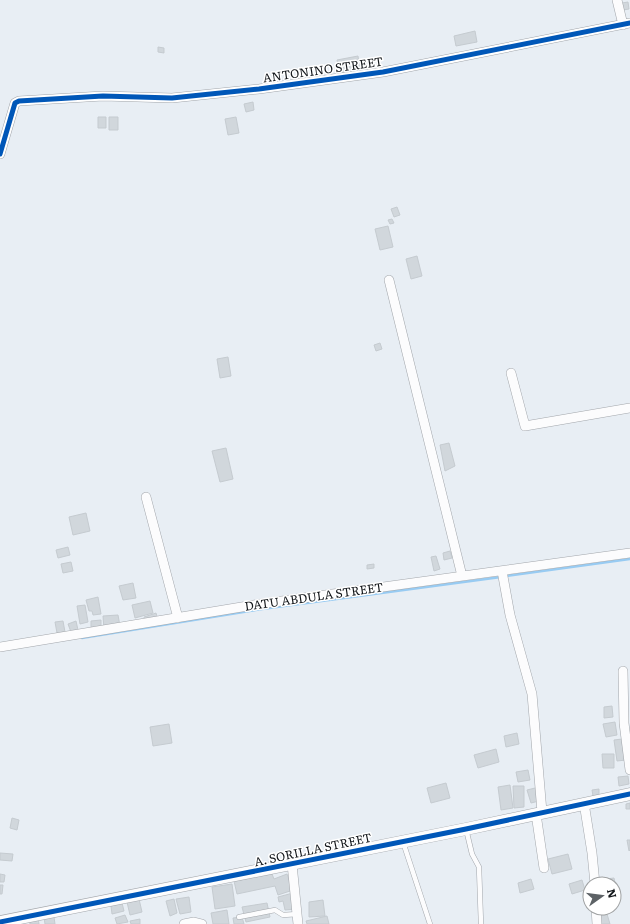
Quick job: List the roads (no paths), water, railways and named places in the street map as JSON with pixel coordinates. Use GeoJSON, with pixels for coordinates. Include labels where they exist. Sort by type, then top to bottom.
{"type":"FeatureCollection","features":[{"type":"Feature","properties":{"kind":"street"},"geometry":{"type":"LineString","coordinates":[[617,0],[627,24]]}},
{"type":"Feature","properties":{"kind":"street","name":"ANTONINO STREET"},"geometry":{"type":"LineString","coordinates":[[0,154],[15,103],[19,101],[103,96],[172,98],[259,89],[383,72],[627,24]]}},
{"type":"Feature","properties":{"kind":"street"},"geometry":{"type":"LineString","coordinates":[[389,280],[462,576]]}},
{"type":"Feature","properties":{"kind":"street"},"geometry":{"type":"LineString","coordinates":[[511,373],[525,426],[630,408]]}},
{"type":"Feature","properties":{"kind":"street"},"geometry":{"type":"LineString","coordinates":[[146,497],[178,618]]}},
{"type":"Feature","properties":{"kind":"street","name":"DATU ABDULA STREET"},"geometry":{"type":"LineString","coordinates":[[0,647],[260,604],[630,553]]}},
{"type":"Feature","properties":{"kind":"street"},"geometry":{"type":"LineString","coordinates":[[502,571],[510,615],[532,694],[539,813],[544,868]]}},
{"type":"Feature","properties":{"kind":"street"},"geometry":{"type":"LineString","coordinates":[[623,671],[624,723],[630,770]]}},
{"type":"Feature","properties":{"kind":"street","name":"A. SORILLA STREET"},"geometry":{"type":"LineString","coordinates":[[4,923],[630,794]]}},
{"type":"Feature","properties":{"kind":"street"},"geometry":{"type":"LineString","coordinates":[[584,803],[594,876]]}},
{"type":"Feature","properties":{"kind":"street"},"geometry":{"type":"LineString","coordinates":[[292,864],[298,924]]}},
{"type":"Feature","properties":{"kind":"street"},"geometry":{"type":"LineString","coordinates":[[184,924],[194,922],[202,924]]}},
{"type":"Feature","properties":{"kind":"lane"},"geometry":{"type":"LineString","coordinates":[[466,829],[472,854],[479,867],[481,924]]}},
{"type":"Feature","properties":{"kind":"lane"},"geometry":{"type":"LineString","coordinates":[[403,842],[430,924]]}},
{"type":"Feature","properties":{"kind":"lane"},"geometry":{"type":"LineString","coordinates":[[239,917],[275,910],[283,915],[298,914]]}},
{"type":"Feature","properties":{"kind":"waterway"},"geometry":{"type":"LineString","coordinates":[[506,576],[630,559]]}},
{"type":"Feature","properties":{"kind":"waterway"},"geometry":{"type":"LineString","coordinates":[[82,638],[262,609],[501,577]]}}]}
